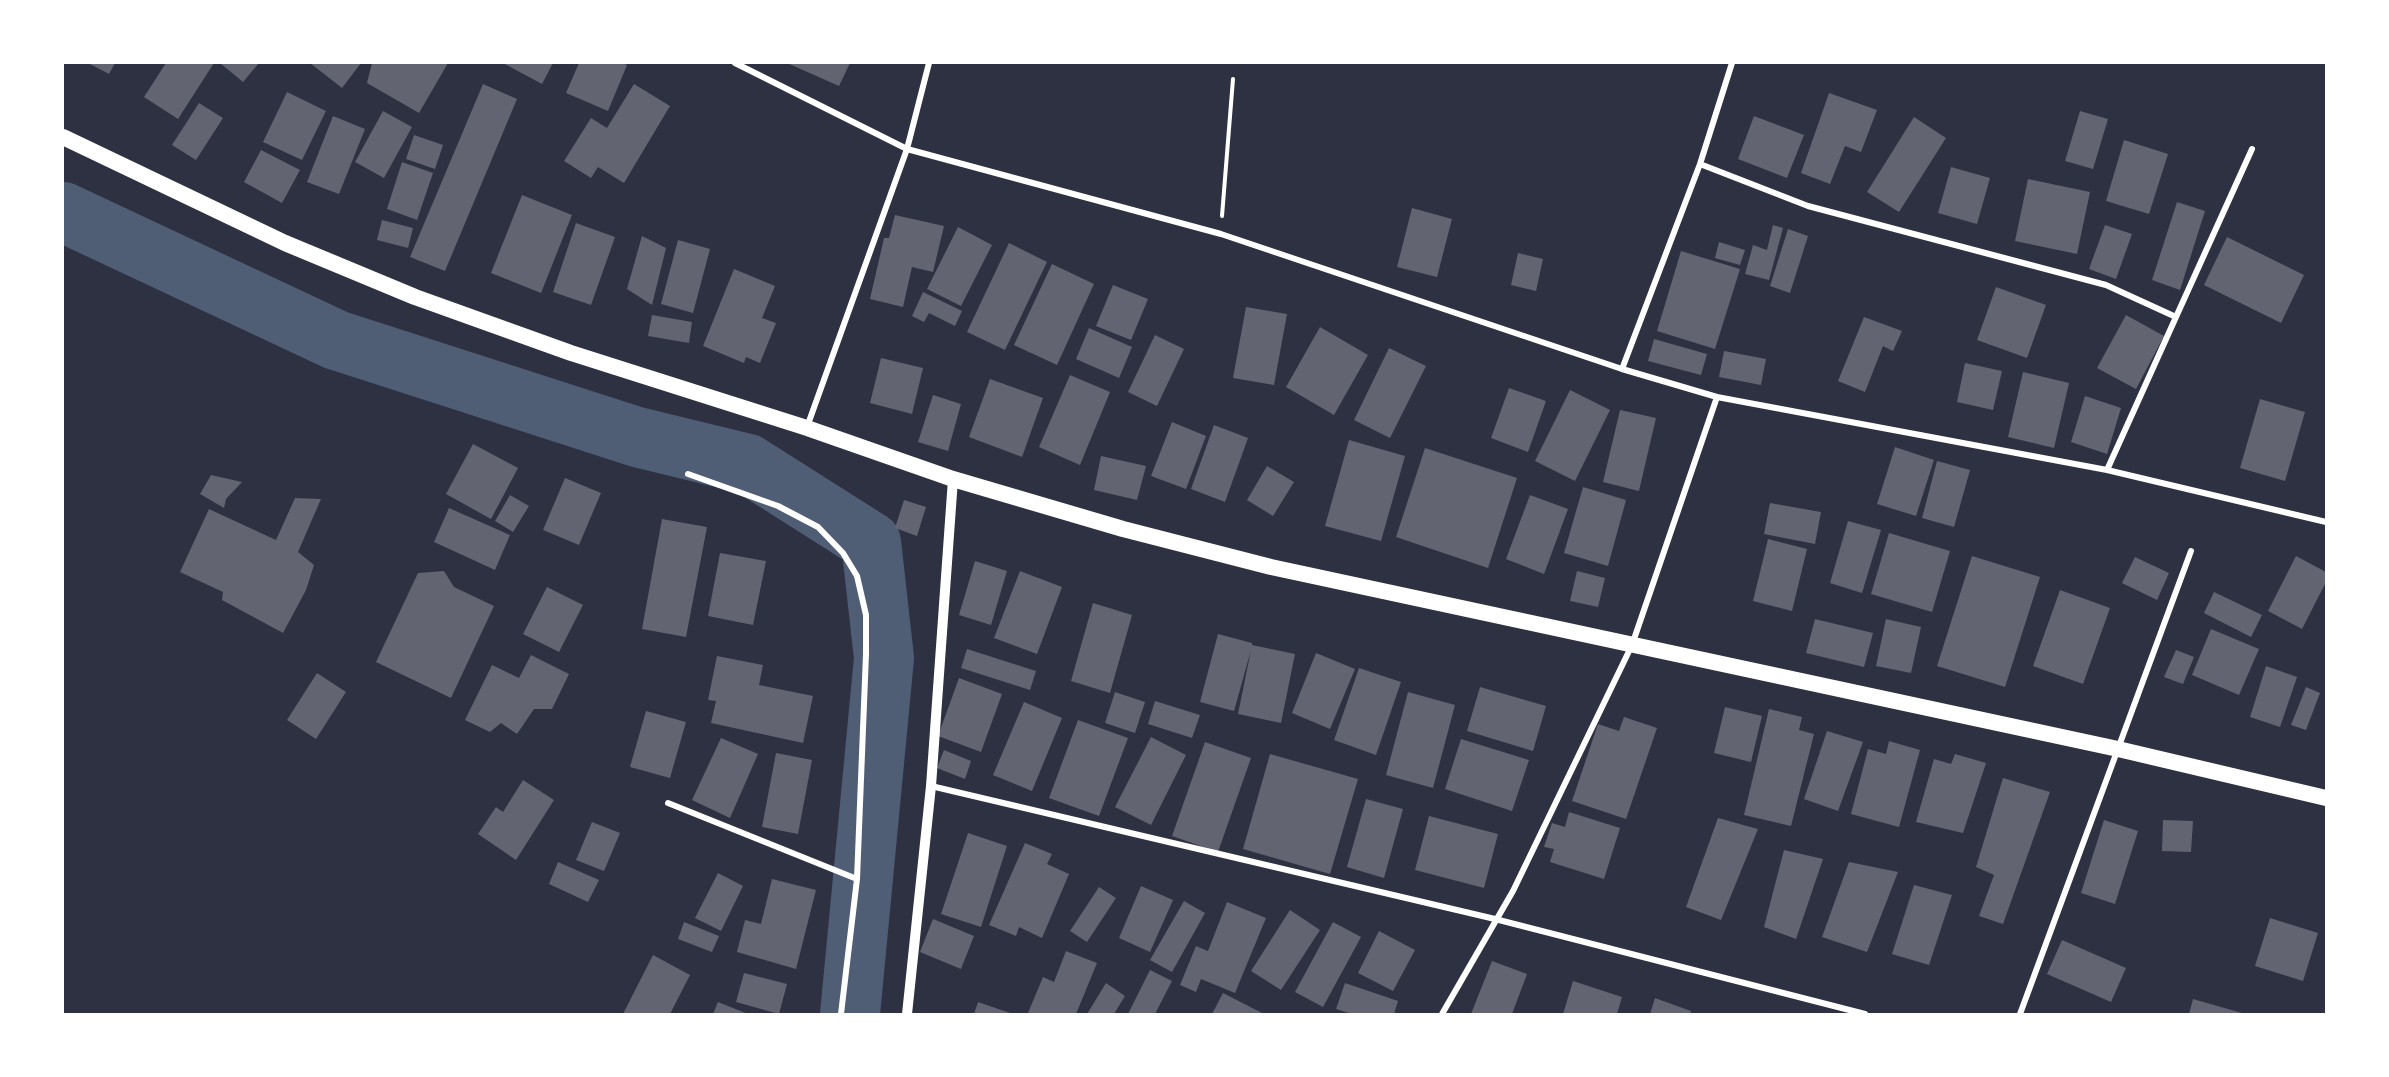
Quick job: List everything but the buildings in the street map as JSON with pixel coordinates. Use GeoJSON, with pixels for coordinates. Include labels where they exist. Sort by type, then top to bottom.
{"type":"FeatureCollection","features":[{"type":"Feature","properties":{"kind":"highway"},"geometry":{"type":"LineString","coordinates":[[63,138],[285,243],[415,297],[571,353],[807,428],[953,479],[1123,529],[1271,567],[2118,749],[2326,798]]}},
{"type":"Feature","properties":{"kind":"street"},"geometry":{"type":"LineString","coordinates":[[735,63],[907,149],[1221,234],[1622,369],[1717,397],[2108,470],[2326,522]]}},
{"type":"Feature","properties":{"kind":"street"},"geometry":{"type":"LineString","coordinates":[[807,428],[907,149],[929,63]]}},
{"type":"Feature","properties":{"kind":"street"},"geometry":{"type":"LineString","coordinates":[[1622,369],[1700,164],[1732,63]]}},
{"type":"Feature","properties":{"kind":"street"},"geometry":{"type":"LineString","coordinates":[[2108,470],[2252,149]]}},
{"type":"Feature","properties":{"kind":"street"},"geometry":{"type":"LineString","coordinates":[[1700,164],[1808,206],[2106,285],[2176,317]]}},
{"type":"Feature","properties":{"kind":"street"},"geometry":{"type":"LineString","coordinates":[[1442,1014],[1513,891],[1632,645],[1717,397]]}},
{"type":"Feature","properties":{"kind":"street"},"geometry":{"type":"LineString","coordinates":[[688,474],[778,506],[818,527],[843,553],[857,576],[866,615],[858,879],[841,1014]]}},
{"type":"Feature","properties":{"kind":"street"},"geometry":{"type":"LineString","coordinates":[[907,1014],[931,786],[953,479]]}},
{"type":"Feature","properties":{"kind":"street"},"geometry":{"type":"LineString","coordinates":[[2019,1014],[2191,551]]}},
{"type":"Feature","properties":{"kind":"street"},"geometry":{"type":"LineString","coordinates":[[931,786],[1496,919],[1865,1014]]}},
{"type":"Feature","properties":{"kind":"street"},"geometry":{"type":"LineString","coordinates":[[668,803],[858,879]]}},
{"type":"Feature","properties":{"kind":"path"},"geometry":{"type":"LineString","coordinates":[[1221,234],[1233,79]]}},
{"type":"Feature","properties":{"kind":"waterway"},"geometry":{"type":"LineString","coordinates":[[63,212],[336,340],[637,437],[748,464],[871,542],[884,658],[850,1014]]}}]}
